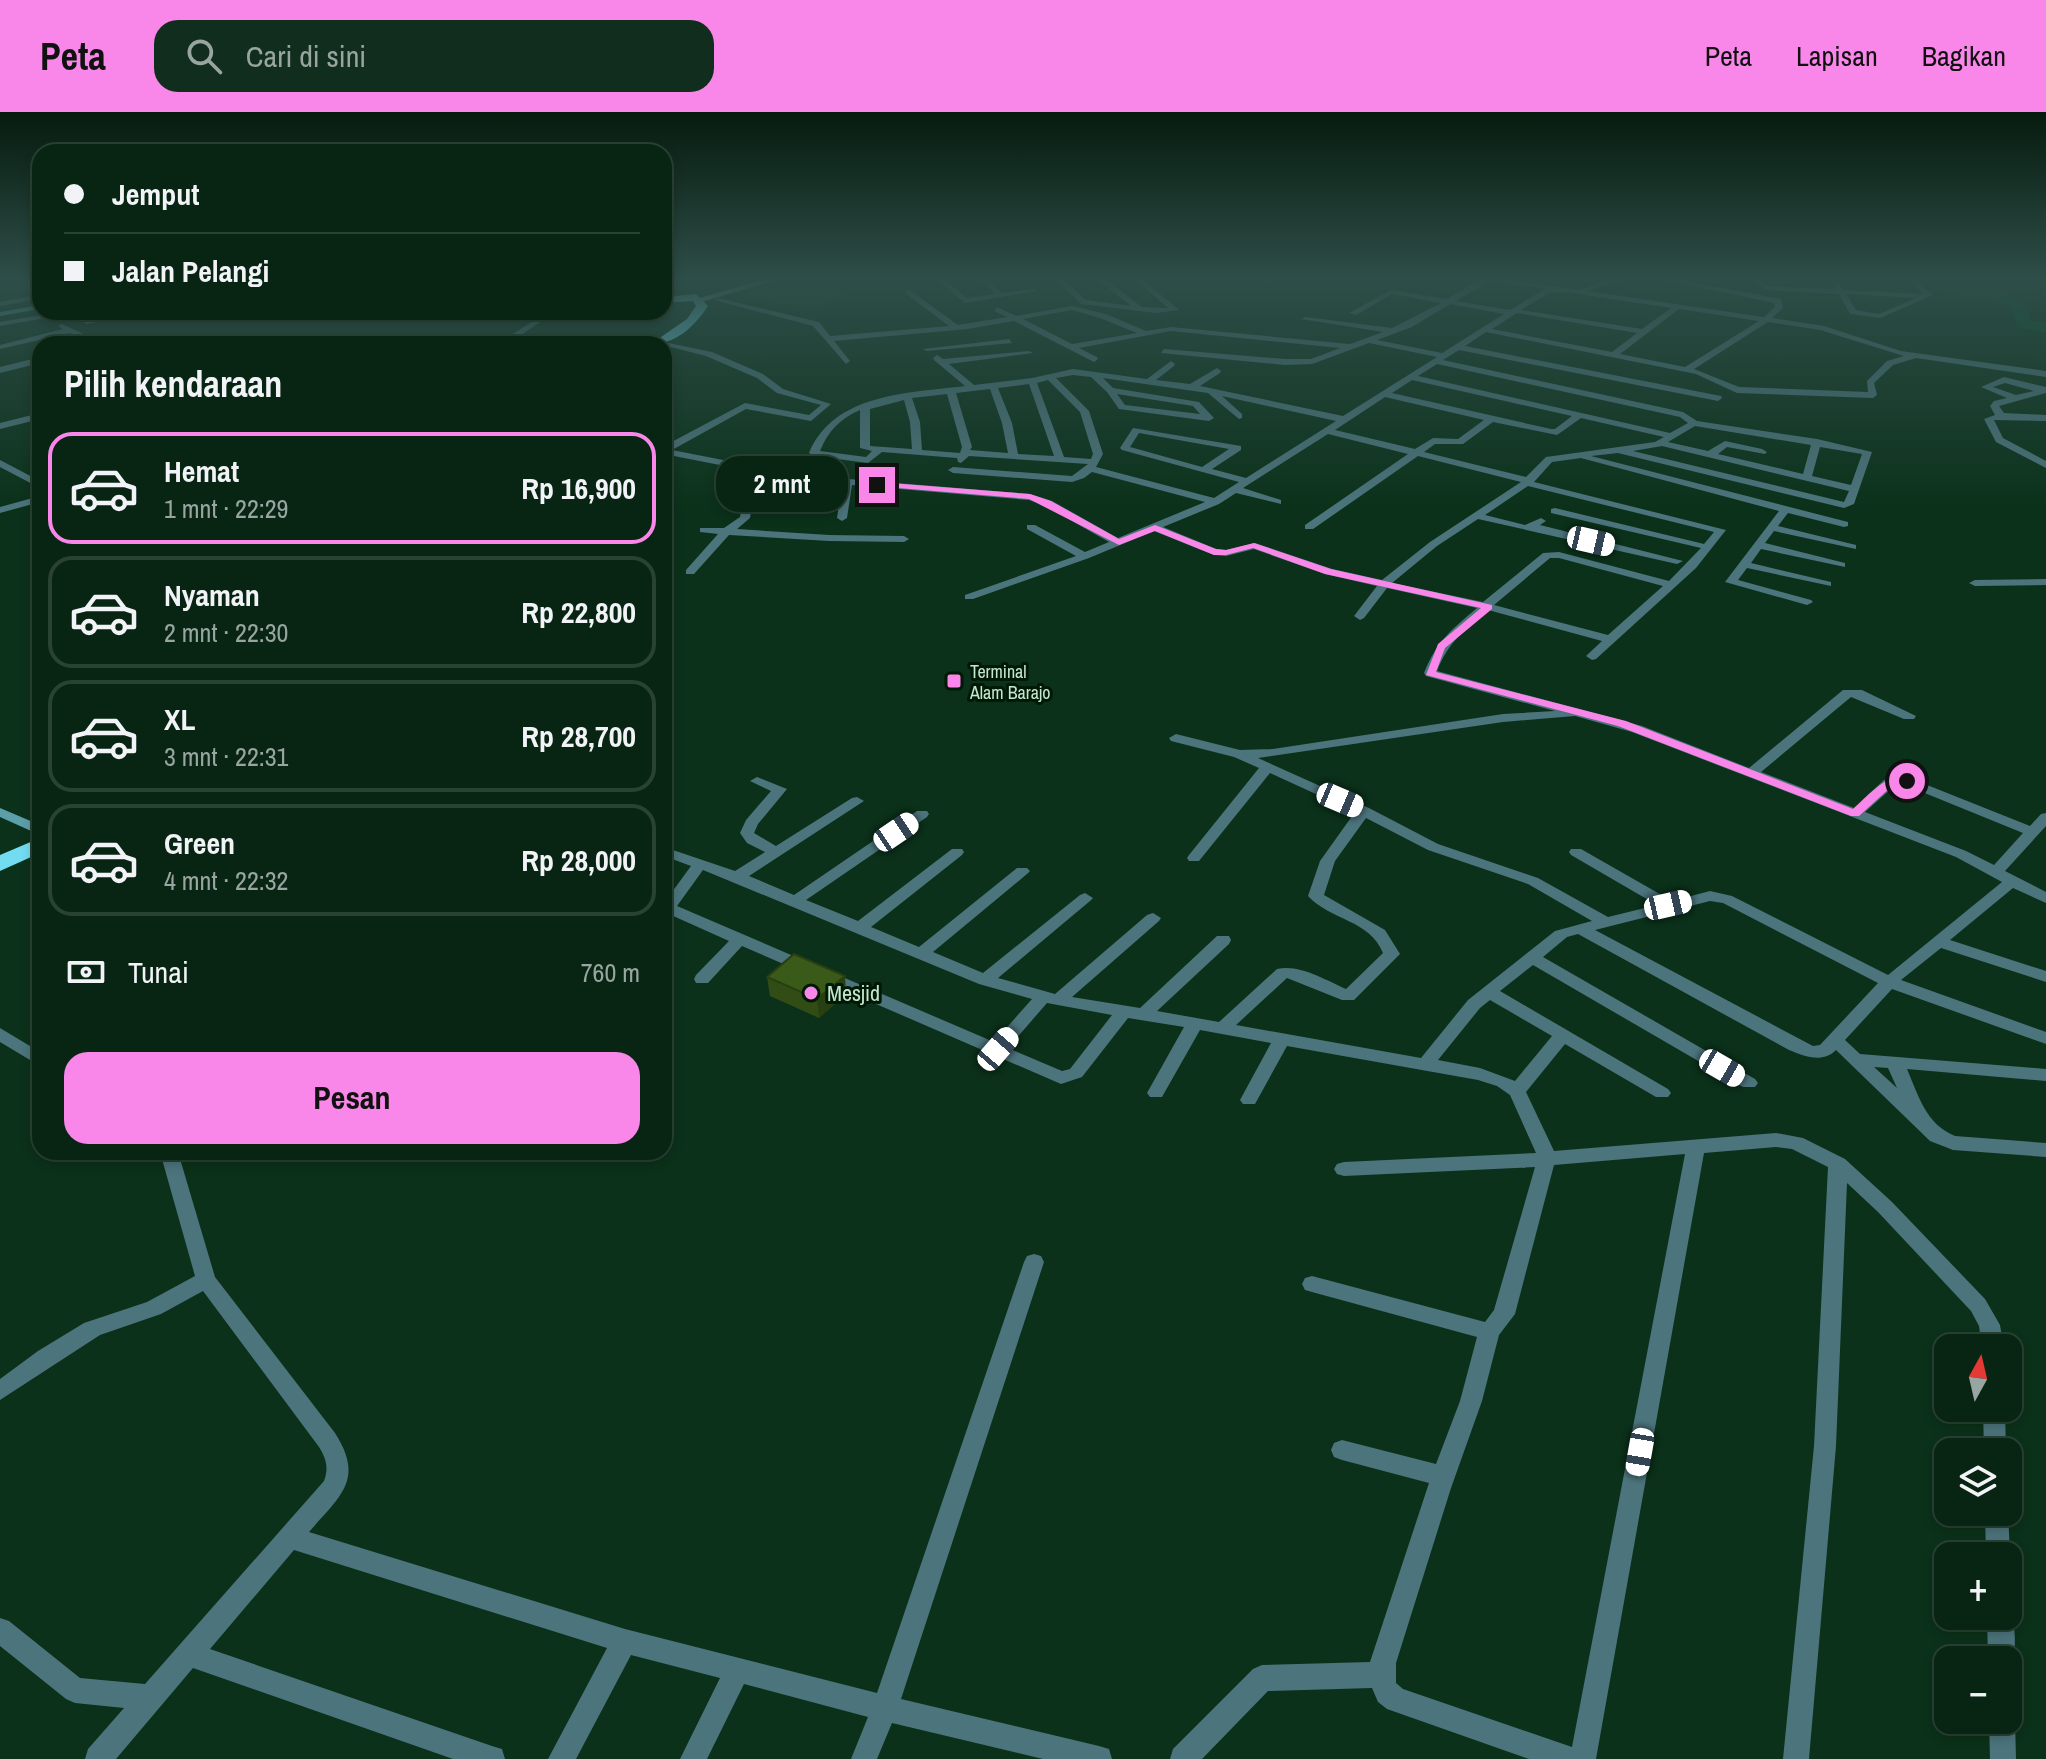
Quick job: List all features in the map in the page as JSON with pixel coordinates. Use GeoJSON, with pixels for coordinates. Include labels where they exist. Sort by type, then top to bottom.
{"type":"FeatureCollection","features":[{"type":"Feature","properties":{"kind":"highway"},"geometry":{"type":"LineString","coordinates":[[13,868],[32,852]]}},
{"type":"Feature","properties":{"kind":"street"},"geometry":{"type":"LineString","coordinates":[[672,445],[742,406],[811,418],[827,404],[776,390],[760,376],[711,355]]}},
{"type":"Feature","properties":{"kind":"street"},"geometry":{"type":"LineString","coordinates":[[841,355],[846,361]]}},
{"type":"Feature","properties":{"kind":"street"},"geometry":{"type":"LineString","coordinates":[[933,355],[972,388]]}},
{"type":"Feature","properties":{"kind":"street"},"geometry":{"type":"LineString","coordinates":[[941,362],[1011,355]]}},
{"type":"Feature","properties":{"kind":"street"},"geometry":{"type":"LineString","coordinates":[[1086,355],[1094,359]]}},
{"type":"Feature","properties":{"kind":"street"},"geometry":{"type":"LineString","coordinates":[[1206,355],[1296,363],[1330,355]]}},
{"type":"Feature","properties":{"kind":"street"},"geometry":{"type":"LineString","coordinates":[[1428,355],[1683,415],[1694,423],[1866,451],[1849,504],[1621,451]]}},
{"type":"Feature","properties":{"kind":"street"},"geometry":{"type":"LineString","coordinates":[[969,597],[1119,543],[1215,502],[1446,355]]}},
{"type":"Feature","properties":{"kind":"street"},"geometry":{"type":"LineString","coordinates":[[1499,355],[1718,398]]}},
{"type":"Feature","properties":{"kind":"street"},"geometry":{"type":"LineString","coordinates":[[1619,355],[1687,369],[1737,390],[1873,395],[1870,383],[1890,363],[1902,357],[1921,355],[2044,373]]}},
{"type":"Feature","properties":{"kind":"street"},"geometry":{"type":"LineString","coordinates":[[1687,369],[1710,355]]}},
{"type":"Feature","properties":{"kind":"street"},"geometry":{"type":"LineString","coordinates":[[0,370],[32,362]]}},
{"type":"Feature","properties":{"kind":"street"},"geometry":{"type":"LineString","coordinates":[[1149,381],[1171,364]]}},
{"type":"Feature","properties":{"kind":"street"},"geometry":{"type":"LineString","coordinates":[[1192,387],[1217,371]]}},
{"type":"Feature","properties":{"kind":"street"},"geometry":{"type":"LineString","coordinates":[[879,450],[874,457],[865,460],[814,453],[819,439],[851,410],[907,396],[1032,381],[1068,372],[1192,387],[1342,419]]}},
{"type":"Feature","properties":{"kind":"street"},"geometry":{"type":"LineString","coordinates":[[1092,373],[1122,407],[1209,418],[1196,404],[1110,390]]}},
{"type":"Feature","properties":{"kind":"street"},"geometry":{"type":"LineString","coordinates":[[953,470],[1072,479],[1082,476],[1098,454],[1084,411],[1049,376]]}},
{"type":"Feature","properties":{"kind":"street"},"geometry":{"type":"LineString","coordinates":[[1411,377],[1671,436]]}},
{"type":"Feature","properties":{"kind":"street"},"geometry":{"type":"LineString","coordinates":[[2014,397],[1985,387],[2004,380],[2045,390]]}},
{"type":"Feature","properties":{"kind":"street"},"geometry":{"type":"LineString","coordinates":[[1032,381],[1060,460]]}},
{"type":"Feature","properties":{"kind":"street"},"geometry":{"type":"LineString","coordinates":[[993,386],[1007,423],[1014,457]]}},
{"type":"Feature","properties":{"kind":"street"},"geometry":{"type":"LineString","coordinates":[[2001,416],[1994,404],[2045,390]]}},
{"type":"Feature","properties":{"kind":"street"},"geometry":{"type":"LineString","coordinates":[[937,489],[965,454],[962,423],[951,391]]}},
{"type":"Feature","properties":{"kind":"street"},"geometry":{"type":"LineString","coordinates":[[1211,391],[1239,416]]}},
{"type":"Feature","properties":{"kind":"street"},"geometry":{"type":"LineString","coordinates":[[1384,394],[1554,433],[1579,415]]}},
{"type":"Feature","properties":{"kind":"street"},"geometry":{"type":"LineString","coordinates":[[907,396],[915,422],[917,453]]}},
{"type":"Feature","properties":{"kind":"street"},"geometry":{"type":"LineString","coordinates":[[868,405],[865,408],[864,447],[917,453],[1060,460],[1092,465],[1215,502]]}},
{"type":"Feature","properties":{"kind":"street"},"geometry":{"type":"LineString","coordinates":[[2046,418],[2001,416],[1989,419],[1997,438],[2046,465]]}},
{"type":"Feature","properties":{"kind":"street"},"geometry":{"type":"LineString","coordinates":[[0,426],[32,418]]}},
{"type":"Feature","properties":{"kind":"street"},"geometry":{"type":"LineString","coordinates":[[1309,527],[1433,441],[1460,442],[1491,419]]}},
{"type":"Feature","properties":{"kind":"street"},"geometry":{"type":"LineString","coordinates":[[1360,616],[1386,583],[1528,482],[1545,461],[1572,454],[1621,451],[1660,443],[1694,423]]}},
{"type":"Feature","properties":{"kind":"street"},"geometry":{"type":"LineString","coordinates":[[1204,470],[1238,448],[1136,430],[1125,448],[1204,470],[1247,481]]}},
{"type":"Feature","properties":{"kind":"street"},"geometry":{"type":"LineString","coordinates":[[1325,430],[1721,530],[1692,566],[1592,656]]}},
{"type":"Feature","properties":{"kind":"street"},"geometry":{"type":"LineString","coordinates":[[1755,468],[1771,435]]}},
{"type":"Feature","properties":{"kind":"street"},"geometry":{"type":"LineString","coordinates":[[1806,479],[1817,442]]}},
{"type":"Feature","properties":{"kind":"street"},"geometry":{"type":"LineString","coordinates":[[1660,443],[1755,468],[1855,489]]}},
{"type":"Feature","properties":{"kind":"street"},"geometry":{"type":"LineString","coordinates":[[1708,456],[1725,444],[1762,452]]}},
{"type":"Feature","properties":{"kind":"street"},"geometry":{"type":"LineString","coordinates":[[672,452],[781,475],[1036,498],[1119,543]]}},
{"type":"Feature","properties":{"kind":"street"},"geometry":{"type":"LineString","coordinates":[[1572,454],[1844,524]]}},
{"type":"Feature","properties":{"kind":"street"},"geometry":{"type":"LineString","coordinates":[[0,463],[32,479]]}},
{"type":"Feature","properties":{"kind":"street"},"geometry":{"type":"LineString","coordinates":[[23,473],[32,471]]}},
{"type":"Feature","properties":{"kind":"street"},"geometry":{"type":"LineString","coordinates":[[842,518],[847,482]]}},
{"type":"Feature","properties":{"kind":"street"},"geometry":{"type":"LineString","coordinates":[[1235,489],[1277,502]]}},
{"type":"Feature","properties":{"kind":"street"},"geometry":{"type":"LineString","coordinates":[[1534,527],[1555,511],[1571,493]]}},
{"type":"Feature","properties":{"kind":"street"},"geometry":{"type":"LineString","coordinates":[[690,572],[726,532],[746,516],[748,500]]}},
{"type":"Feature","properties":{"kind":"street"},"geometry":{"type":"LineString","coordinates":[[0,510],[32,501]]}},
{"type":"Feature","properties":{"kind":"street"},"geometry":{"type":"LineString","coordinates":[[1555,511],[1700,545]]}},
{"type":"Feature","properties":{"kind":"street"},"geometry":{"type":"LineString","coordinates":[[1784,511],[1730,580],[1733,584],[1807,602]]}},
{"type":"Feature","properties":{"kind":"street"},"geometry":{"type":"LineString","coordinates":[[1477,516],[1677,561]]}},
{"type":"Feature","properties":{"kind":"street"},"geometry":{"type":"LineString","coordinates":[[1031,527],[1085,556]]}},
{"type":"Feature","properties":{"kind":"street"},"geometry":{"type":"LineString","coordinates":[[1771,527],[1852,547]]}},
{"type":"Feature","properties":{"kind":"street"},"geometry":{"type":"LineString","coordinates":[[1155,528],[1214,552],[1226,553],[1254,545],[1329,572],[1488,607],[1610,639]]}},
{"type":"Feature","properties":{"kind":"street"},"geometry":{"type":"LineString","coordinates":[[704,530],[904,539]]}},
{"type":"Feature","properties":{"kind":"street"},"geometry":{"type":"LineString","coordinates":[[1758,545],[1841,565]]}},
{"type":"Feature","properties":{"kind":"street"},"geometry":{"type":"LineString","coordinates":[[1671,585],[1549,554],[1441,646],[1430,673],[1637,729],[1996,871],[2010,883],[2046,898]]}},
{"type":"Feature","properties":{"kind":"street"},"geometry":{"type":"LineString","coordinates":[[1743,564],[1827,584]]}},
{"type":"Feature","properties":{"kind":"street"},"geometry":{"type":"LineString","coordinates":[[2030,582],[2046,593]]}},
{"type":"Feature","properties":{"kind":"street"},"geometry":{"type":"LineString","coordinates":[[1975,583],[2046,582]]}},
{"type":"Feature","properties":{"kind":"street"},"geometry":{"type":"LineString","coordinates":[[1750,774],[1848,693],[1857,693],[1909,716]]}},
{"type":"Feature","properties":{"kind":"street"},"geometry":{"type":"LineString","coordinates":[[1239,754],[1273,753],[1503,718],[1586,715]]}},
{"type":"Feature","properties":{"kind":"street"},"geometry":{"type":"LineString","coordinates":[[1176,738],[1239,754],[1266,769],[1364,811],[1433,847],[1533,881],[1607,923]]}},
{"type":"Feature","properties":{"kind":"street"},"geometry":{"type":"LineString","coordinates":[[1194,858],[1266,769]]}},
{"type":"Feature","properties":{"kind":"street"},"geometry":{"type":"LineString","coordinates":[[757,781],[780,789],[751,823],[747,833],[752,840],[776,852]]}},
{"type":"Feature","properties":{"kind":"street"},"geometry":{"type":"LineString","coordinates":[[1855,814],[1889,783],[1907,781],[2033,832]]}},
{"type":"Feature","properties":{"kind":"street"},"geometry":{"type":"LineString","coordinates":[[737,877],[857,801]]}},
{"type":"Feature","properties":{"kind":"street"},"geometry":{"type":"LineString","coordinates":[[1223,1028],[1283,973],[1292,973],[1348,996],[1392,954],[1389,945],[1368,924],[1316,896],[1323,871],[1335,848],[1364,811]]}},
{"type":"Feature","properties":{"kind":"street"},"geometry":{"type":"LineString","coordinates":[[0,812],[32,827]]}},
{"type":"Feature","properties":{"kind":"street"},"geometry":{"type":"LineString","coordinates":[[795,901],[922,814]]}},
{"type":"Feature","properties":{"kind":"street"},"geometry":{"type":"LineString","coordinates":[[1996,871],[2046,817]]}},
{"type":"Feature","properties":{"kind":"street"},"geometry":{"type":"LineString","coordinates":[[859,928],[957,852]]}},
{"type":"Feature","properties":{"kind":"street"},"geometry":{"type":"LineString","coordinates":[[1576,852],[1668,905]]}},
{"type":"Feature","properties":{"kind":"street"},"geometry":{"type":"LineString","coordinates":[[672,854],[737,877],[985,980],[1051,998],[1123,1012],[1425,1064],[1492,1078],[1517,1091],[1547,1157],[1504,1314],[1489,1332],[1471,1401],[1383,1663],[1382,1675],[1386,1692],[1396,1700],[1568,1759]]}},
{"type":"Feature","properties":{"kind":"street"},"geometry":{"type":"LineString","coordinates":[[672,903],[699,865]]}},
{"type":"Feature","properties":{"kind":"street"},"geometry":{"type":"LineString","coordinates":[[922,953],[1022,871]]}},
{"type":"Feature","properties":{"kind":"street"},"geometry":{"type":"LineString","coordinates":[[1582,930],[1805,1050],[1825,1051],[1889,982],[2010,883]]}},
{"type":"Feature","properties":{"kind":"street"},"geometry":{"type":"LineString","coordinates":[[1425,1064],[1467,1012],[1561,934],[1710,896],[1727,899],[1889,982],[2046,1038]]}},
{"type":"Feature","properties":{"kind":"street"},"geometry":{"type":"LineString","coordinates":[[985,980],[1085,898]]}},
{"type":"Feature","properties":{"kind":"street"},"geometry":{"type":"LineString","coordinates":[[672,913],[740,939],[1055,1076],[1068,1078],[1076,1073],[1123,1012]]}},
{"type":"Feature","properties":{"kind":"street"},"geometry":{"type":"LineString","coordinates":[[998,1049],[1051,998],[1153,918]]}},
{"type":"Feature","properties":{"kind":"street"},"geometry":{"type":"LineString","coordinates":[[702,979],[740,939]]}},
{"type":"Feature","properties":{"kind":"street"},"geometry":{"type":"LineString","coordinates":[[1143,1015],[1223,940]]}},
{"type":"Feature","properties":{"kind":"street"},"geometry":{"type":"LineString","coordinates":[[1937,941],[2046,977]]}},
{"type":"Feature","properties":{"kind":"street"},"geometry":{"type":"LineString","coordinates":[[1534,959],[1749,1083]]}},
{"type":"Feature","properties":{"kind":"street"},"geometry":{"type":"LineString","coordinates":[[1489,992],[1662,1093]]}},
{"type":"Feature","properties":{"kind":"street"},"geometry":{"type":"LineString","coordinates":[[1156,1093],[1195,1023]]}},
{"type":"Feature","properties":{"kind":"street"},"geometry":{"type":"LineString","coordinates":[[0,1034],[32,1055]]}},
{"type":"Feature","properties":{"kind":"street"},"geometry":{"type":"LineString","coordinates":[[1517,1091],[1563,1034]]}},
{"type":"Feature","properties":{"kind":"street"},"geometry":{"type":"LineString","coordinates":[[1249,1100],[1282,1038]]}},
{"type":"Feature","properties":{"kind":"street"},"geometry":{"type":"LineString","coordinates":[[1834,1039],[1937,1136],[1953,1143],[2046,1150]]}},
{"type":"Feature","properties":{"kind":"street"},"geometry":{"type":"LineString","coordinates":[[1852,1059],[2046,1075]]}},
{"type":"Feature","properties":{"kind":"street"},"geometry":{"type":"LineString","coordinates":[[1896,1065],[1920,1119]]}},
{"type":"Feature","properties":{"kind":"street"},"geometry":{"type":"LineString","coordinates":[[1344,1169],[1507,1162],[1696,1145],[1783,1140],[1796,1143],[1838,1164],[1885,1207],[1978,1305],[1991,1334]]}},
{"type":"Feature","properties":{"kind":"street"},"geometry":{"type":"LineString","coordinates":[[1583,1759],[1696,1145]]}},
{"type":"Feature","properties":{"kind":"street"},"geometry":{"type":"LineString","coordinates":[[98,1759],[338,1479],[338,1461],[327,1440],[206,1280],[171,1160]]}},
{"type":"Feature","properties":{"kind":"street"},"geometry":{"type":"LineString","coordinates":[[1796,1759],[1825,1446],[1838,1164]]}},
{"type":"Feature","properties":{"kind":"street"},"geometry":{"type":"LineString","coordinates":[[864,1759],[885,1708],[1034,1262]]}},
{"type":"Feature","properties":{"kind":"street"},"geometry":{"type":"LineString","coordinates":[[0,1391],[46,1357],[92,1329],[154,1308],[206,1280]]}},
{"type":"Feature","properties":{"kind":"street"},"geometry":{"type":"LineString","coordinates":[[1312,1284],[1489,1332]]}},
{"type":"Feature","properties":{"kind":"street"},"geometry":{"type":"LineString","coordinates":[[1342,1450],[1444,1476]]}},
{"type":"Feature","properties":{"kind":"street"},"geometry":{"type":"LineString","coordinates":[[289,1537],[625,1641],[1099,1759]]}},
{"type":"Feature","properties":{"kind":"street"},"geometry":{"type":"LineString","coordinates":[[0,1630],[75,1690],[150,1698]]}},
{"type":"Feature","properties":{"kind":"street"},"geometry":{"type":"LineString","coordinates":[[561,1759],[625,1641]]}},
{"type":"Feature","properties":{"kind":"street"},"geometry":{"type":"LineString","coordinates":[[188,1654],[492,1759]]}},
{"type":"Feature","properties":{"kind":"street"},"geometry":{"type":"LineString","coordinates":[[693,1759],[738,1670]]}},
{"type":"Feature","properties":{"kind":"street"},"geometry":{"type":"LineString","coordinates":[[1183,1759],[1262,1678],[1382,1675]]}},
{"type":"Feature","properties":{"kind":"street"},"geometry":{"type":"LineString","coordinates":[[2002,1734],[2003,1759]]}},
{"type":"Feature","properties":{"kind":"building"},"geometry":{"type":"Polygon","coordinates":[[[794,954],[845,976],[817,999],[767,977],[794,954]]]}},
{"type":"Feature","properties":{"kind":"place","name":"Terminal Alam Barajo"},"geometry":{"type":"Point","coordinates":[954,681]}},
{"type":"Feature","properties":{"kind":"place","name":"Mesjid"},"geometry":{"type":"Point","coordinates":[811,993]}},
{"type":"Feature","properties":{"kind":"route"},"geometry":{"type":"LineString","coordinates":[[877,485],[1030,497],[1048,503],[1119,543],[1155,528],[1214,552],[1226,553],[1254,545],[1329,572],[1488,607],[1441,646],[1430,673],[1622,723],[1855,814],[1889,783],[1907,781]]}}]}
